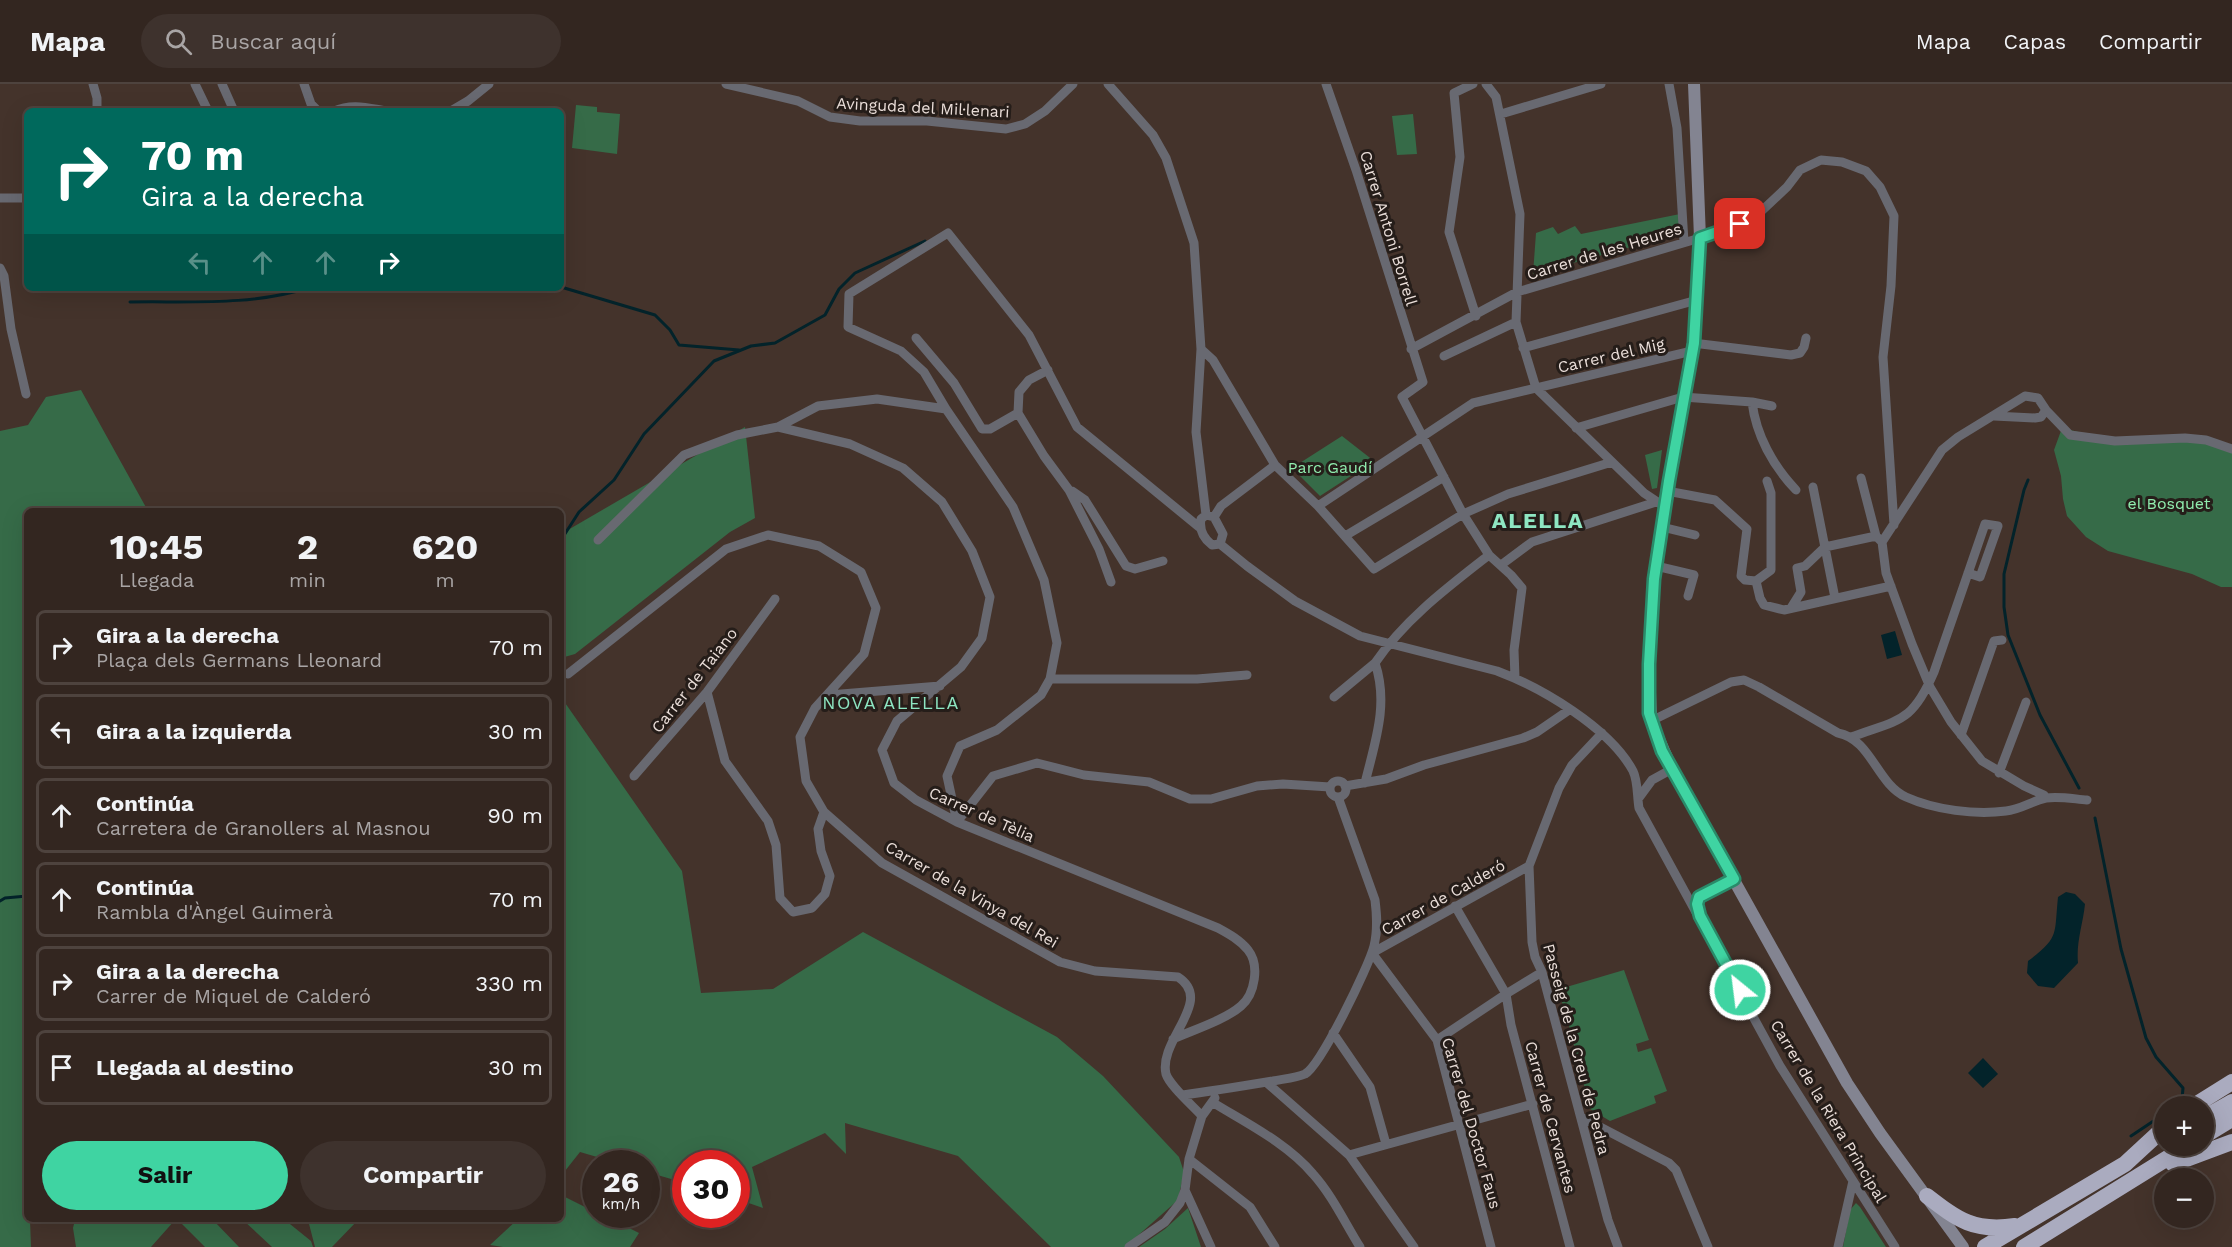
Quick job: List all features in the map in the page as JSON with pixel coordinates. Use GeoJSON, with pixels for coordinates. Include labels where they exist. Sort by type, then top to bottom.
{"type":"FeatureCollection","features":[{"type":"Feature","properties":{"kind":"highway"},"geometry":{"type":"LineString","coordinates":[[2210,1096],[2232,1082]]}},
{"type":"Feature","properties":{"kind":"highway"},"geometry":{"type":"LineString","coordinates":[[2214,1112],[2232,1102]]}},
{"type":"Feature","properties":{"kind":"highway"},"geometry":{"type":"LineString","coordinates":[[2214,1130],[2232,1119]]}},
{"type":"Feature","properties":{"kind":"highway"},"geometry":{"type":"LineString","coordinates":[[2125,1164],[2154,1137]]}},
{"type":"Feature","properties":{"kind":"highway"},"geometry":{"type":"LineString","coordinates":[[2139,1177],[2232,1142]]}},
{"type":"Feature","properties":{"kind":"highway"},"geometry":{"type":"LineString","coordinates":[[1985,1247],[2125,1164],[2154,1150]]}},
{"type":"Feature","properties":{"kind":"highway"},"geometry":{"type":"LineString","coordinates":[[2028,1246],[2170,1156]]}},
{"type":"Feature","properties":{"kind":"highway"},"geometry":{"type":"LineString","coordinates":[[1927,1196],[1954,1217],[1966,1223],[1981,1227],[2021,1225]]}},
{"type":"Feature","properties":{"kind":"main road"},"geometry":{"type":"LineString","coordinates":[[1694,84],[1700,238],[1698,300],[1693,347],[1667,491],[1661,505],[1662,527],[1652,599],[1650,721],[1672,769],[1847,1083],[1880,1133],[1963,1247]]}},
{"type":"Feature","properties":{"kind":"street"},"geometry":{"type":"LineString","coordinates":[[93,84],[97,108]]}},
{"type":"Feature","properties":{"kind":"street"},"geometry":{"type":"LineString","coordinates":[[195,84],[207,108]]}},
{"type":"Feature","properties":{"kind":"street"},"geometry":{"type":"LineString","coordinates":[[222,84],[233,108]]}},
{"type":"Feature","properties":{"kind":"street"},"geometry":{"type":"LineString","coordinates":[[304,84],[311,104],[315,108]]}},
{"type":"Feature","properties":{"kind":"street"},"geometry":{"type":"LineString","coordinates":[[458,108],[489,84]]}},
{"type":"Feature","properties":{"kind":"street","name":"Avinguda del Mil·lenari"},"geometry":{"type":"LineString","coordinates":[[726,84],[798,100],[830,117],[860,121],[927,121],[1006,129],[1015,128],[1035,118],[1073,84]]}},
{"type":"Feature","properties":{"kind":"street"},"geometry":{"type":"LineString","coordinates":[[1108,84],[1153,135],[1166,158],[1194,243],[1201,349],[1196,432],[1210,516],[1223,534],[1223,541],[1220,544]]}},
{"type":"Feature","properties":{"kind":"street","name":"Carrer Antoni Borrell"},"geometry":{"type":"LineString","coordinates":[[1326,84],[1356,170],[1423,382],[1402,397],[1422,437]]}},
{"type":"Feature","properties":{"kind":"street"},"geometry":{"type":"LineString","coordinates":[[1473,84],[1454,93],[1460,157],[1449,232],[1476,316]]}},
{"type":"Feature","properties":{"kind":"street"},"geometry":{"type":"LineString","coordinates":[[1486,84],[1496,97],[1501,114],[1520,214],[1516,322],[1536,388],[1612,462],[1661,505]]}},
{"type":"Feature","properties":{"kind":"street"},"geometry":{"type":"LineString","coordinates":[[1501,114],[1601,84]]}},
{"type":"Feature","properties":{"kind":"street"},"geometry":{"type":"LineString","coordinates":[[1669,84],[1677,128],[1684,242]]}},
{"type":"Feature","properties":{"kind":"street"},"geometry":{"type":"LineString","coordinates":[[342,108],[353,106],[367,108]]}},
{"type":"Feature","properties":{"kind":"street","name":"Carrer de les Heures"},"geometry":{"type":"LineString","coordinates":[[1411,349],[1517,292],[1700,238],[1753,219],[1787,187],[1800,170],[1821,160],[1842,162],[1866,171],[1880,187],[1894,216],[1883,357],[1894,525]]}},
{"type":"Feature","properties":{"kind":"street"},"geometry":{"type":"LineString","coordinates":[[0,198],[24,198]]}},
{"type":"Feature","properties":{"kind":"street"},"geometry":{"type":"LineString","coordinates":[[957,822],[947,776],[960,746],[997,730],[1041,695],[1050,679],[1057,643],[1044,580],[1013,507],[946,409],[924,372],[902,351],[848,327],[849,294],[948,233],[1029,335],[1077,427],[1199,527],[1206,540],[1212,544],[1220,544],[1295,601],[1359,636],[1497,671],[1534,687],[1602,733],[1620,752],[1634,774],[1644,780],[1652,780]]}},
{"type":"Feature","properties":{"kind":"street"},"geometry":{"type":"LineString","coordinates":[[0,268],[4,276],[11,329],[26,394]]}},
{"type":"Feature","properties":{"kind":"street"},"geometry":{"type":"LineString","coordinates":[[1523,348],[1698,300]]}},
{"type":"Feature","properties":{"kind":"street"},"geometry":{"type":"LineString","coordinates":[[1444,356],[1516,322]]}},
{"type":"Feature","properties":{"kind":"street"},"geometry":{"type":"LineString","coordinates":[[916,338],[954,383],[982,429],[990,429],[1018,413]]}},
{"type":"Feature","properties":{"kind":"street"},"geometry":{"type":"LineString","coordinates":[[1693,347],[1791,355],[1800,353],[1806,338]]}},
{"type":"Feature","properties":{"kind":"street","name":"Carrer del Mig"},"geometry":{"type":"LineString","coordinates":[[1318,506],[1473,403],[1693,347]]}},
{"type":"Feature","properties":{"kind":"street"},"geometry":{"type":"LineString","coordinates":[[1201,349],[1213,360],[1275,465],[1318,506],[1374,569],[1463,514],[1508,494],[1612,462]]}},
{"type":"Feature","properties":{"kind":"street"},"geometry":{"type":"LineString","coordinates":[[1048,370],[1029,380],[1018,392],[1018,413],[1044,456],[1070,490],[1099,549],[1111,582]]}},
{"type":"Feature","properties":{"kind":"street"},"geometry":{"type":"LineString","coordinates":[[1791,608],[1801,592],[1797,568],[1805,566],[1825,547],[1879,539],[1894,525],[1942,450],[1994,416],[2002,408],[2025,396],[2038,398],[2070,435],[2115,441],[2195,439],[2206,440],[2232,449]]}},
{"type":"Feature","properties":{"kind":"street"},"geometry":{"type":"LineString","coordinates":[[1576,428],[1683,398],[1752,402],[1772,406]]}},
{"type":"Feature","properties":{"kind":"street"},"geometry":{"type":"LineString","coordinates":[[778,427],[818,406],[878,399],[946,409]]}},
{"type":"Feature","properties":{"kind":"street"},"geometry":{"type":"LineString","coordinates":[[1752,402],[1754,418],[1761,438],[1779,468],[1796,490]]}},
{"type":"Feature","properties":{"kind":"street"},"geometry":{"type":"LineString","coordinates":[[1994,416],[2035,418],[2041,417],[2046,410]]}},
{"type":"Feature","properties":{"kind":"street","name":"Carrer de Tèlia"},"geometry":{"type":"LineString","coordinates":[[598,540],[684,455],[737,435],[778,427],[850,444],[903,468],[942,502],[972,550],[990,597],[982,638],[961,666],[897,720],[882,750],[894,783],[916,800],[957,822],[1218,928],[1237,939],[1250,952],[1254,961],[1254,984],[1249,996],[1242,1006],[1227,1015],[1173,1039]]}},
{"type":"Feature","properties":{"kind":"street"},"geometry":{"type":"LineString","coordinates":[[1422,437],[1463,514],[1489,555],[1522,588],[1514,650],[1515,678]]}},
{"type":"Feature","properties":{"kind":"street"},"geometry":{"type":"LineString","coordinates":[[1199,527],[1201,519],[1210,516],[1275,465]]}},
{"type":"Feature","properties":{"kind":"street"},"geometry":{"type":"LineString","coordinates":[[1345,536],[1444,477]]}},
{"type":"Feature","properties":{"kind":"street"},"geometry":{"type":"LineString","coordinates":[[1861,478],[1879,539],[1886,573],[1928,684],[1951,722],[1982,761],[1999,773],[2044,795],[2045,798]]}},
{"type":"Feature","properties":{"kind":"street"},"geometry":{"type":"LineString","coordinates":[[1667,491],[1715,500],[1747,529],[1741,576],[1745,580],[1756,580],[1771,570],[1770,493],[1767,481]]}},
{"type":"Feature","properties":{"kind":"street"},"geometry":{"type":"LineString","coordinates":[[1813,487],[1835,598]]}},
{"type":"Feature","properties":{"kind":"street"},"geometry":{"type":"LineString","coordinates":[[1070,490],[1085,500],[1126,566],[1135,568],[1163,561]]}},
{"type":"Feature","properties":{"kind":"street"},"geometry":{"type":"LineString","coordinates":[[1501,565],[1532,542],[1661,505]]}},
{"type":"Feature","properties":{"kind":"street"},"geometry":{"type":"LineString","coordinates":[[1851,737],[1905,717],[1913,710],[1928,684],[1985,524],[1998,526],[1980,577],[1968,573]]}},
{"type":"Feature","properties":{"kind":"street"},"geometry":{"type":"LineString","coordinates":[[1662,527],[1695,535]]}},
{"type":"Feature","properties":{"kind":"street","name":"Carrer de la Vinya del Rei"},"geometry":{"type":"LineString","coordinates":[[568,674],[726,549],[768,535],[819,546],[861,572],[876,608],[864,654],[814,708],[800,737],[806,781],[824,812],[882,863],[1060,962],[1095,970],[1178,977],[1187,982],[1191,991],[1191,1001],[1173,1039],[1165,1063],[1166,1073],[1171,1085],[1202,1116]]}},
{"type":"Feature","properties":{"kind":"street"},"geometry":{"type":"LineString","coordinates":[[1334,697],[1375,663],[1388,644],[1435,598],[1489,555]]}},
{"type":"Feature","properties":{"kind":"street"},"geometry":{"type":"LineString","coordinates":[[1656,566],[1694,575],[1688,596]]}},
{"type":"Feature","properties":{"kind":"street"},"geometry":{"type":"LineString","coordinates":[[1756,580],[1764,605],[1784,609],[1891,586]]}},
{"type":"Feature","properties":{"kind":"street","name":"Carrer de Taiano"},"geometry":{"type":"LineString","coordinates":[[634,776],[707,692],[775,600]]}},
{"type":"Feature","properties":{"kind":"street"},"geometry":{"type":"LineString","coordinates":[[1961,735],[1994,641],[2002,640]]}},
{"type":"Feature","properties":{"kind":"street"},"geometry":{"type":"LineString","coordinates":[[1365,783],[1380,723],[1381,680],[1375,663]]}},
{"type":"Feature","properties":{"kind":"street"},"geometry":{"type":"LineString","coordinates":[[1050,679],[1197,679],[1247,675]]}},
{"type":"Feature","properties":{"kind":"street"},"geometry":{"type":"LineString","coordinates":[[1650,721],[1731,682],[1744,680],[1851,737],[1859,743],[1879,771],[1899,793],[1908,798],[1937,807],[1982,812],[2023,808],[2045,798],[2087,800]]}},
{"type":"Feature","properties":{"kind":"street"},"geometry":{"type":"LineString","coordinates":[[828,695],[940,686]]}},
{"type":"Feature","properties":{"kind":"street"},"geometry":{"type":"LineString","coordinates":[[707,692],[725,761],[768,821],[776,845],[780,898],[793,912],[812,908],[825,894],[830,876],[821,851],[818,829],[824,812]]}},
{"type":"Feature","properties":{"kind":"street"},"geometry":{"type":"LineString","coordinates":[[1999,773],[2026,702]]}},
{"type":"Feature","properties":{"kind":"street"},"geometry":{"type":"LineString","coordinates":[[1330,787],[1332,783],[1339,781],[1345,786],[1386,779],[1424,765],[1523,738],[1537,732],[1569,710]]}},
{"type":"Feature","properties":{"kind":"street","name":"Passeig de la Creu de Pedra"},"geometry":{"type":"LineString","coordinates":[[1602,733],[1572,765],[1559,788],[1529,866],[1532,942],[1535,957],[1542,972],[1608,1220],[1618,1247]]}},
{"type":"Feature","properties":{"kind":"street"},"geometry":{"type":"LineString","coordinates":[[957,822],[993,776],[1037,763],[1084,775],[1149,782],[1190,799],[1211,799],[1257,786],[1283,784],[1330,787]]}},
{"type":"Feature","properties":{"kind":"street"},"geometry":{"type":"LineString","coordinates":[[1638,799],[1652,780],[1672,769]]}},
{"type":"Feature","properties":{"kind":"street","name":"Carrer de la Riera Principal"},"geometry":{"type":"LineString","coordinates":[[1634,774],[1639,808],[1780,1066],[1894,1247]]}},
{"type":"Feature","properties":{"kind":"street"},"geometry":{"type":"LineString","coordinates":[[1338,797],[1344,793],[1345,786]]}},
{"type":"Feature","properties":{"kind":"street"},"geometry":{"type":"LineString","coordinates":[[1183,1095],[1300,1076],[1310,1070],[1318,1061],[1333,1034],[1372,953],[1377,933],[1375,900],[1338,797],[1332,794],[1330,787]]}},
{"type":"Feature","properties":{"kind":"street","name":"Carrer de Calderó"},"geometry":{"type":"LineString","coordinates":[[1372,953],[1529,866]]}},
{"type":"Feature","properties":{"kind":"street"},"geometry":{"type":"LineString","coordinates":[[1700,916],[1697,904],[1699,897],[1734,879]]}},
{"type":"Feature","properties":{"kind":"street"},"geometry":{"type":"LineString","coordinates":[[1684,887],[1699,897]]}},
{"type":"Feature","properties":{"kind":"street"},"geometry":{"type":"LineString","coordinates":[[1455,906],[1506,994]]}},
{"type":"Feature","properties":{"kind":"street"},"geometry":{"type":"LineString","coordinates":[[1377,933],[1382,938],[1393,941]]}},
{"type":"Feature","properties":{"kind":"street","name":"Carrer del Doctor Faus"},"geometry":{"type":"LineString","coordinates":[[1372,953],[1437,1040],[1491,1247]]}},
{"type":"Feature","properties":{"kind":"street"},"geometry":{"type":"LineString","coordinates":[[1437,1040],[1542,972]]}},
{"type":"Feature","properties":{"kind":"street","name":"Carrer de Cervantes"},"geometry":{"type":"LineString","coordinates":[[1506,994],[1511,1025],[1570,1247]]}},
{"type":"Feature","properties":{"kind":"street"},"geometry":{"type":"LineString","coordinates":[[1333,1034],[1370,1087],[1386,1144]]}},
{"type":"Feature","properties":{"kind":"street"},"geometry":{"type":"LineString","coordinates":[[1266,1082],[1349,1155],[1414,1247]]}},
{"type":"Feature","properties":{"kind":"street"},"geometry":{"type":"LineString","coordinates":[[1129,1247],[1174,1213],[1185,1190],[1189,1160],[1202,1116],[1221,1090]]}},
{"type":"Feature","properties":{"kind":"street"},"geometry":{"type":"LineString","coordinates":[[1212,1102],[1260,1131],[1307,1167],[1319,1181],[1360,1247]]}},
{"type":"Feature","properties":{"kind":"street"},"geometry":{"type":"LineString","coordinates":[[1349,1155],[1533,1104]]}},
{"type":"Feature","properties":{"kind":"street"},"geometry":{"type":"LineString","coordinates":[[1581,1117],[1669,1162],[1676,1170],[1708,1247]]}},
{"type":"Feature","properties":{"kind":"street"},"geometry":{"type":"LineString","coordinates":[[1189,1160],[1250,1207],[1275,1247]]}},
{"type":"Feature","properties":{"kind":"street"},"geometry":{"type":"LineString","coordinates":[[1838,1247],[1852,1181]]}},
{"type":"Feature","properties":{"kind":"street"},"geometry":{"type":"LineString","coordinates":[[1185,1190],[1211,1247]]}},
{"type":"Feature","properties":{"kind":"green space"},"geometry":{"type":"Polygon","coordinates":[[[576,105],[597,107],[597,112],[620,114],[617,154],[572,148],[576,105]]]}},
{"type":"Feature","properties":{"kind":"green space"},"geometry":{"type":"Polygon","coordinates":[[[1413,114],[1417,154],[1397,155],[1392,116],[1413,114]]]}},
{"type":"Feature","properties":{"kind":"green space"},"geometry":{"type":"Polygon","coordinates":[[[1680,214],[1682,233],[1533,274],[1536,233],[1553,227],[1558,234],[1575,226],[1581,234],[1680,214]]]}},
{"type":"Feature","properties":{"kind":"green space"},"geometry":{"type":"Polygon","coordinates":[[[81,390],[146,508],[24,508],[24,1222],[30,1222],[31,1247],[0,1247],[0,431],[28,425],[46,397],[81,390]]]}},
{"type":"Feature","properties":{"kind":"green space"},"geometry":{"type":"Polygon","coordinates":[[[745,427],[755,518],[730,532],[575,654],[564,657],[564,532],[745,427]]]}},
{"type":"Feature","properties":{"kind":"green space","name":"el Bosquet"},"geometry":{"type":"Polygon","coordinates":[[[2062,428],[2115,441],[2185,438],[2232,449],[2232,587],[2221,587],[2192,574],[2108,551],[2086,537],[2067,516],[2063,499],[2061,476],[2054,450],[2062,428]]]}},
{"type":"Feature","properties":{"kind":"green space","name":"Parc Gaudí"},"geometry":{"type":"Polygon","coordinates":[[[1342,436],[1374,461],[1320,496],[1292,468],[1342,436]]]}},
{"type":"Feature","properties":{"kind":"green space"},"geometry":{"type":"Polygon","coordinates":[[[1662,450],[1657,488],[1652,489],[1645,455],[1662,450]]]}},
{"type":"Feature","properties":{"kind":"green space"},"geometry":{"type":"Polygon","coordinates":[[[564,701],[682,871],[701,993],[773,989],[863,932],[1057,1037],[1103,1076],[1179,1157],[1184,1172],[1178,1200],[1125,1247],[1051,1247],[958,1156],[845,1123],[846,1154],[825,1133],[752,1167],[763,1208],[750,1204],[750,1150],[672,1150],[672,1179],[660,1176],[660,1150],[582,1150],[582,1153],[580,1152],[564,1172],[564,701]]]}},
{"type":"Feature","properties":{"kind":"green space"},"geometry":{"type":"Polygon","coordinates":[[[1624,970],[1649,1040],[1636,1044],[1638,1052],[1651,1048],[1667,1091],[1654,1096],[1656,1103],[1610,1121],[1590,1109],[1565,1010],[1559,995],[1563,988],[1624,970]]]}},
{"type":"Feature","properties":{"kind":"green space"},"geometry":{"type":"Polygon","coordinates":[[[564,1196],[582,1206],[582,1228],[629,1228],[639,1233],[630,1247],[503,1247],[490,1245],[515,1222],[564,1222],[564,1196]]]}},
{"type":"Feature","properties":{"kind":"green space"},"geometry":{"type":"Polygon","coordinates":[[[1856,1203],[1886,1247],[1843,1247],[1850,1210],[1856,1203]]]}},
{"type":"Feature","properties":{"kind":"green space"},"geometry":{"type":"Polygon","coordinates":[[[1188,1208],[1201,1247],[1139,1247],[1165,1229],[1188,1208]]]}},
{"type":"Feature","properties":{"kind":"green space"},"geometry":{"type":"Polygon","coordinates":[[[74,1222],[173,1222],[151,1247],[76,1247],[73,1228],[74,1222]]]}},
{"type":"Feature","properties":{"kind":"green space"},"geometry":{"type":"Polygon","coordinates":[[[180,1222],[215,1222],[239,1247],[205,1247],[180,1222]]]}},
{"type":"Feature","properties":{"kind":"green space"},"geometry":{"type":"Polygon","coordinates":[[[245,1222],[287,1222],[311,1241],[313,1247],[272,1247],[245,1222]]]}},
{"type":"Feature","properties":{"kind":"green space"},"geometry":{"type":"Polygon","coordinates":[[[309,1222],[356,1222],[332,1247],[315,1247],[309,1222]]]}},
{"type":"Feature","properties":{"kind":"water"},"geometry":{"type":"Polygon","coordinates":[[[1895,631],[1902,655],[1887,659],[1881,635],[1895,631]]]}},
{"type":"Feature","properties":{"kind":"water"},"geometry":{"type":"Polygon","coordinates":[[[2066,892],[2075,894],[2085,904],[2078,963],[2054,988],[2038,986],[2027,973],[2028,961],[2046,946],[2054,934],[2058,897],[2066,892]]]}},
{"type":"Feature","properties":{"kind":"water"},"geometry":{"type":"Polygon","coordinates":[[[1983,1058],[1998,1074],[1983,1088],[1968,1073],[1983,1058]]]}},
{"type":"Feature","properties":{"kind":"waterway"},"geometry":{"type":"LineString","coordinates":[[564,535],[579,512],[614,480],[644,434],[714,361],[751,346],[775,343],[825,315],[839,289],[855,273],[925,241]]}},
{"type":"Feature","properties":{"kind":"waterway"},"geometry":{"type":"LineString","coordinates":[[564,288],[655,315],[670,330],[679,345],[739,350]]}},
{"type":"Feature","properties":{"kind":"waterway"},"geometry":{"type":"LineString","coordinates":[[130,302],[242,300],[297,291]]}},
{"type":"Feature","properties":{"kind":"waterway"},"geometry":{"type":"LineString","coordinates":[[2028,480],[2004,574],[2004,607],[2008,635],[2040,715],[2079,788]]}},
{"type":"Feature","properties":{"kind":"waterway"},"geometry":{"type":"LineString","coordinates":[[2095,818],[2121,949],[2146,1038],[2156,1057],[2183,1088],[2182,1096]]}},
{"type":"Feature","properties":{"kind":"waterway"},"geometry":{"type":"LineString","coordinates":[[0,901],[5,898],[24,896]]}},
{"type":"Feature","properties":{"kind":"waterway"},"geometry":{"type":"LineString","coordinates":[[2131,1136],[2154,1121]]}},
{"type":"Feature","properties":{"kind":"district","name":"ALELLA"},"geometry":{"type":"Point","coordinates":[1538,520]}},
{"type":"Feature","properties":{"kind":"district","name":"NOVA ALELLA"},"geometry":{"type":"Point","coordinates":[891,703]}},
{"type":"Feature","properties":{"kind":"route"},"geometry":{"type":"LineString","coordinates":[[1740,224],[1700,238],[1694,343],[1654,579],[1649,664],[1649,713],[1662,751],[1734,879],[1699,897],[1697,904],[1700,916],[1740,990]]}}]}
